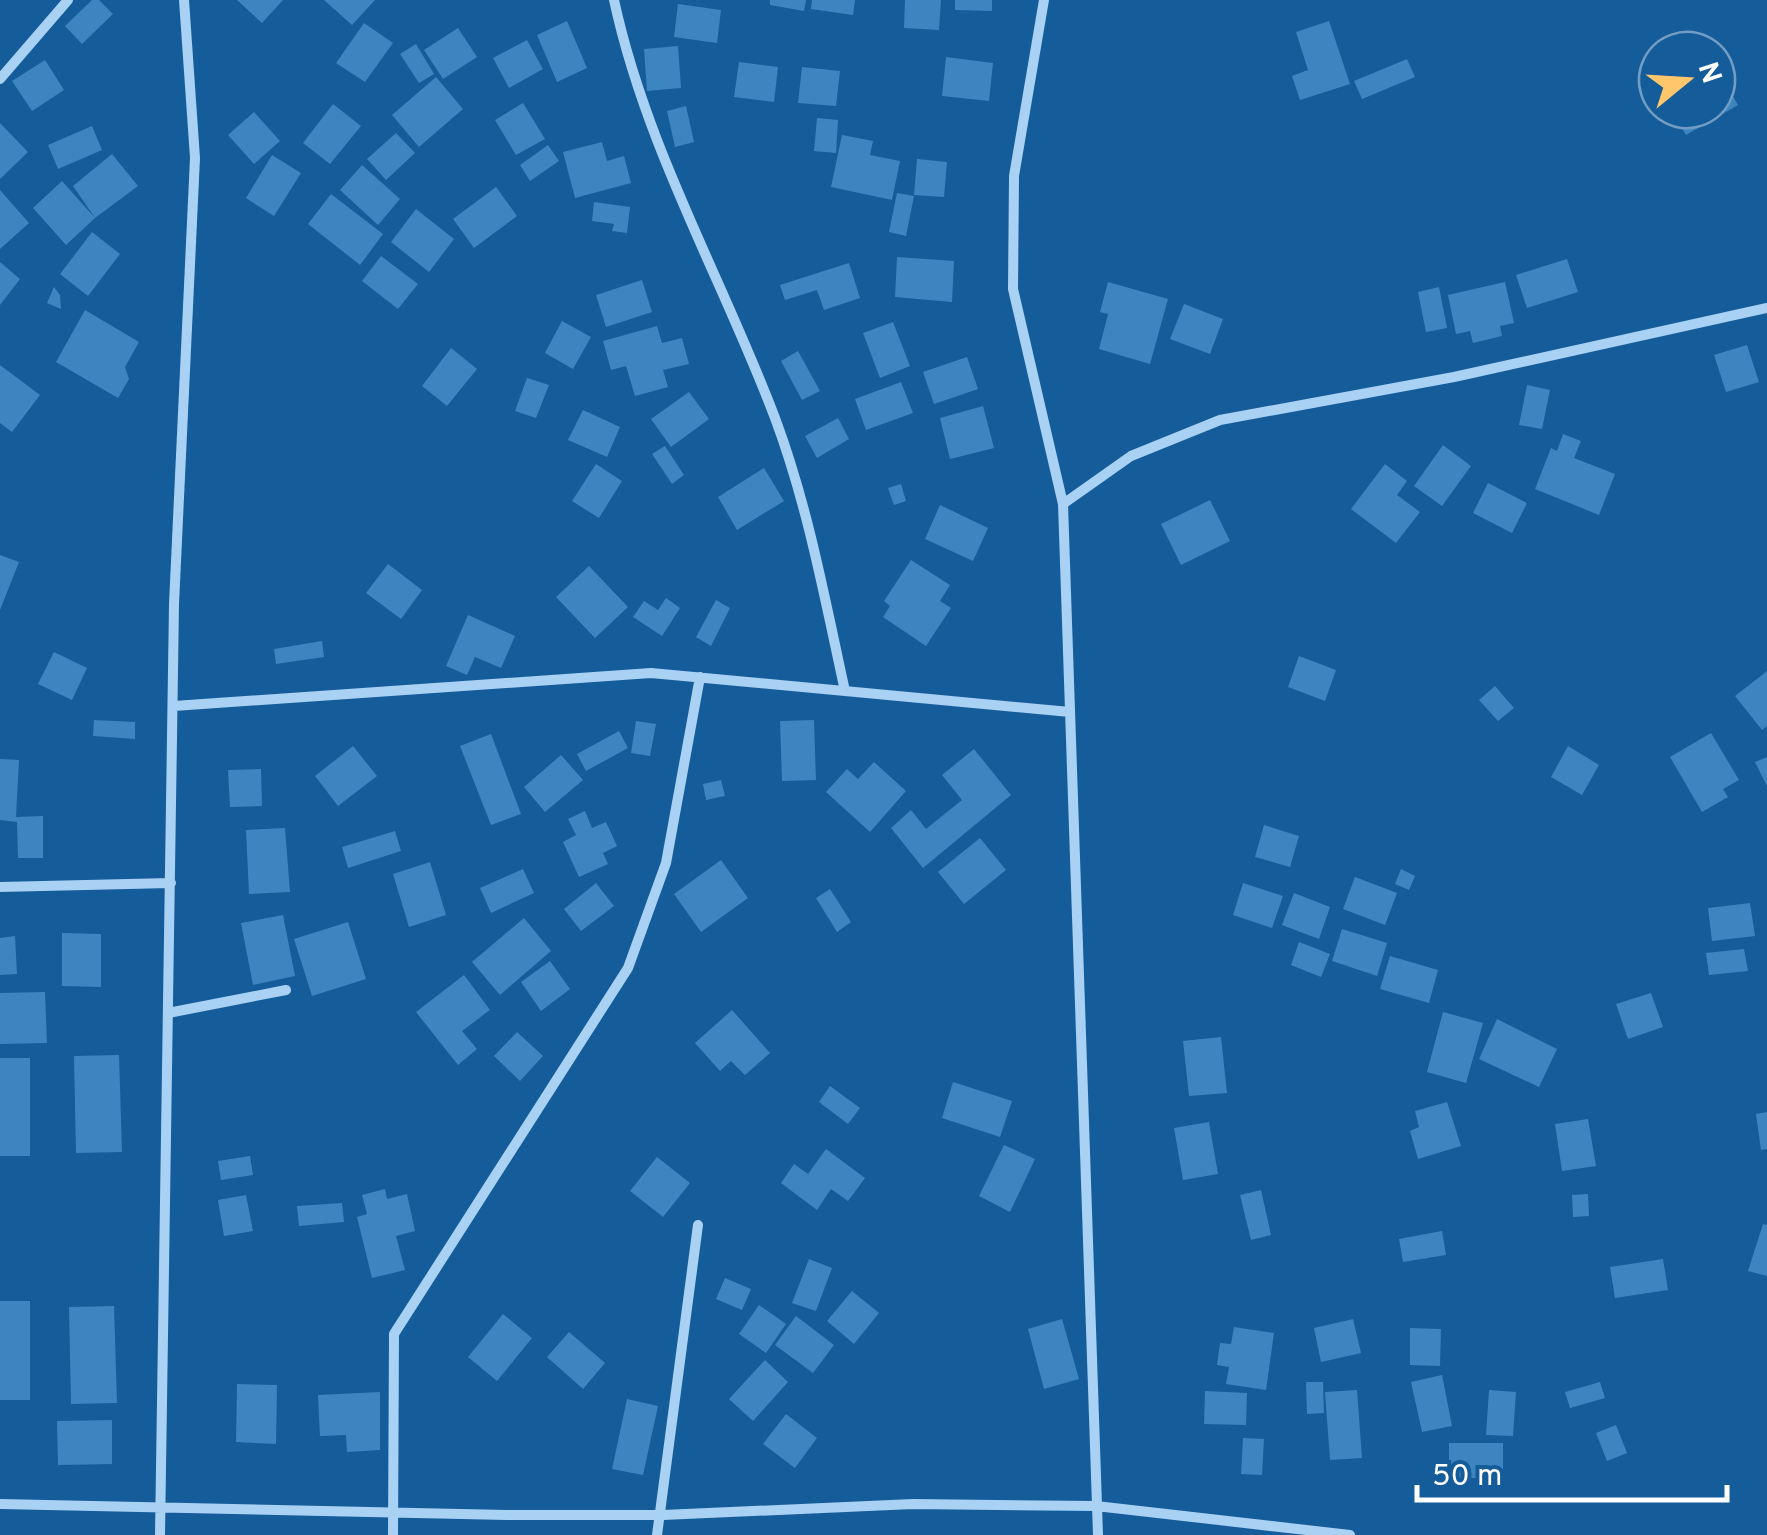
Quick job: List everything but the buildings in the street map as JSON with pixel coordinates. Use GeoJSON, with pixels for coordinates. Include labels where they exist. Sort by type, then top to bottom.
{"type":"FeatureCollection","features":[{"type":"Feature","properties":{"kind":"street"},"geometry":{"type":"LineString","coordinates":[[0,79],[68,0]]}},
{"type":"Feature","properties":{"kind":"street"},"geometry":{"type":"LineString","coordinates":[[160,1535],[174,604],[194,158],[184,0]]}},
{"type":"Feature","properties":{"kind":"street"},"geometry":{"type":"LineString","coordinates":[[614,0],[627,61],[678,200],[776,420],[808,527],[846,691]]}},
{"type":"Feature","properties":{"kind":"street"},"geometry":{"type":"LineString","coordinates":[[1044,0],[1014,176],[1013,290],[1063,504],[1098,1535]]}},
{"type":"Feature","properties":{"kind":"street"},"geometry":{"type":"LineString","coordinates":[[1063,504],[1131,456],[1220,420],[1454,377],[1767,308]]}},
{"type":"Feature","properties":{"kind":"street"},"geometry":{"type":"LineString","coordinates":[[174,706],[651,673],[1070,712]]}},
{"type":"Feature","properties":{"kind":"street"},"geometry":{"type":"LineString","coordinates":[[393,1535],[394,1334],[628,968],[666,863],[700,678]]}},
{"type":"Feature","properties":{"kind":"street"},"geometry":{"type":"LineString","coordinates":[[0,887],[171,883]]}},
{"type":"Feature","properties":{"kind":"street"},"geometry":{"type":"LineString","coordinates":[[168,1013],[286,990]]}},
{"type":"Feature","properties":{"kind":"street"},"geometry":{"type":"LineString","coordinates":[[657,1535],[663,1514],[698,1225]]}},
{"type":"Feature","properties":{"kind":"street"},"geometry":{"type":"LineString","coordinates":[[0,1504],[160,1505],[393,1514],[663,1514],[913,1504],[1096,1506],[1350,1535]]}}]}
